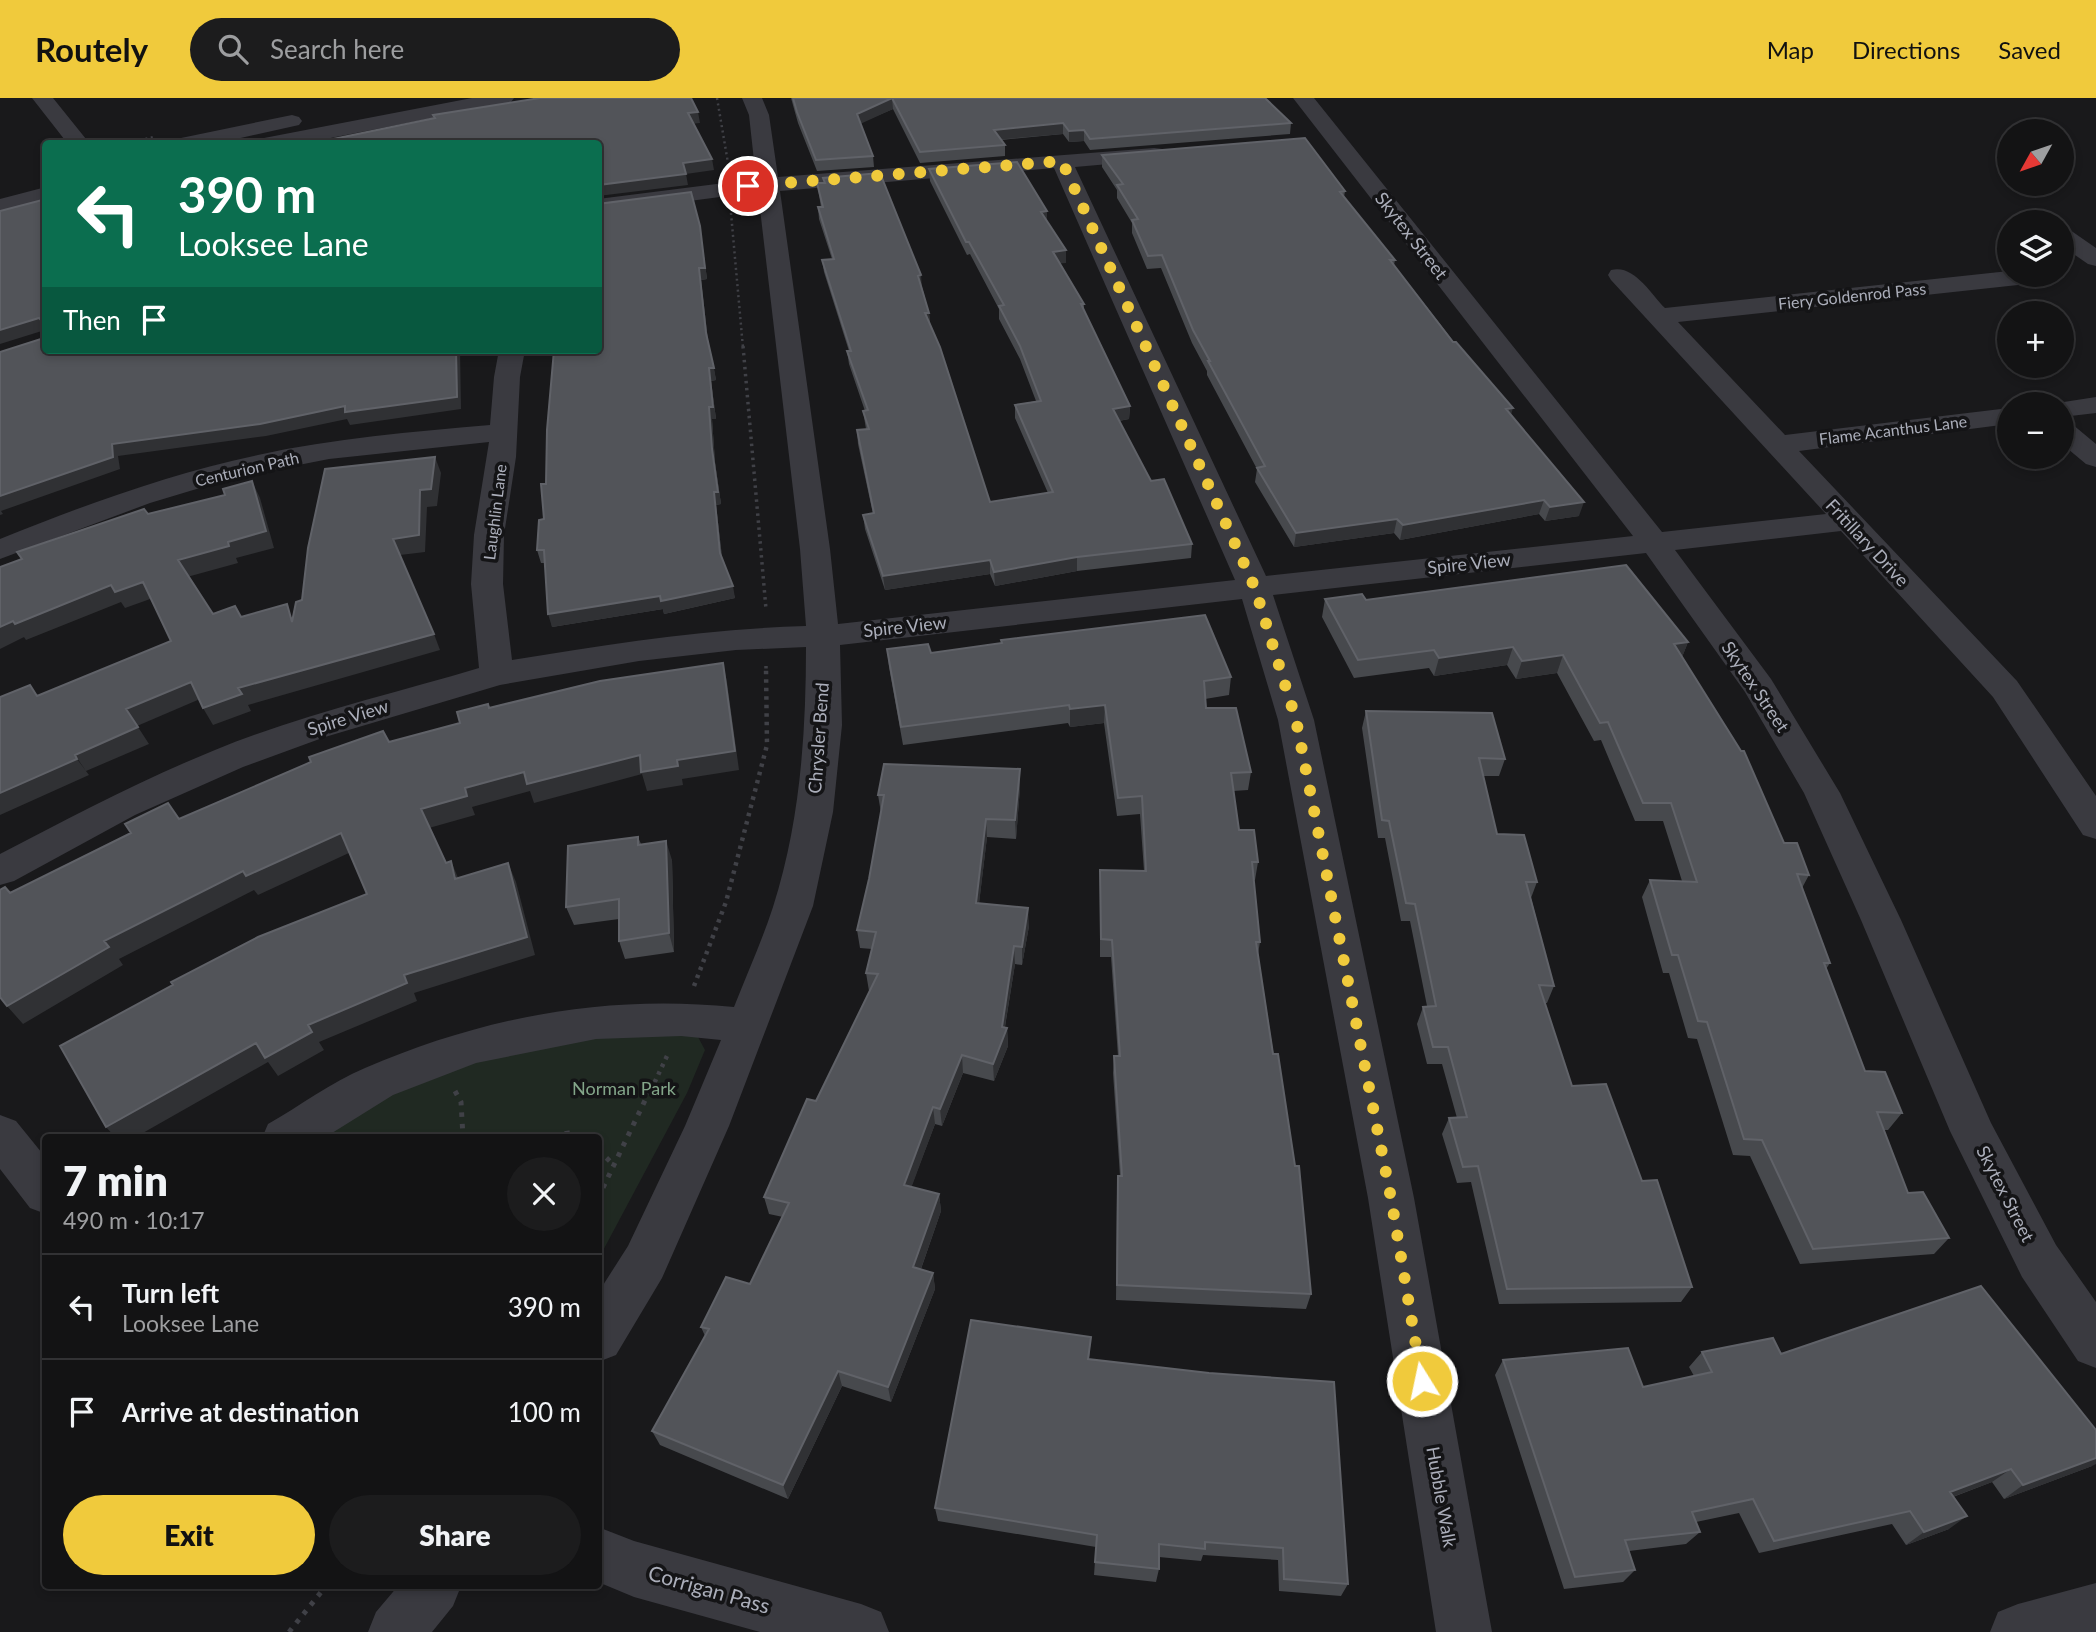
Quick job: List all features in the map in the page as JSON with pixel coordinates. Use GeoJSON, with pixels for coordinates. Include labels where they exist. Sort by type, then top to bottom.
{"type":"FeatureCollection","features":[{"type":"Feature","properties":{"kind":"street"},"geometry":{"type":"LineString","coordinates":[[42,98],[77,140]]}},
{"type":"Feature","properties":{"kind":"street"},"geometry":{"type":"LineString","coordinates":[[201,140],[411,98]]}},
{"type":"Feature","properties":{"kind":"street"},"geometry":{"type":"LineString","coordinates":[[285,140],[504,98]]}},
{"type":"Feature","properties":{"kind":"street","name":"Chrysler Bend"},"geometry":{"type":"LineString","coordinates":[[602,1332],[645,1262],[707,1126],[748,1026],[793,906],[814,812],[824,725],[823,636],[815,550],[759,115],[752,98]]}},
{"type":"Feature","properties":{"kind":"street","name":"Skytex Street"},"geometry":{"type":"LineString","coordinates":[[1303,98],[1320,140],[1654,542],[1759,687],[1822,793],[1881,920],[1972,1131],[2039,1261],[2096,1343]]}},
{"type":"Feature","properties":{"kind":"street"},"geometry":{"type":"LineString","coordinates":[[602,205],[683,193],[767,185],[1170,152]]}},
{"type":"Feature","properties":{"kind":"street","name":"Hubble Walk"},"geometry":{"type":"LineString","coordinates":[[1062,161],[1255,588],[1296,720],[1391,1198],[1464,1632]]}},
{"type":"Feature","properties":{"kind":"street"},"geometry":{"type":"LineString","coordinates":[[0,186],[42,176]]}},
{"type":"Feature","properties":{"kind":"street"},"geometry":{"type":"LineString","coordinates":[[0,206],[42,195]]}},
{"type":"Feature","properties":{"kind":"street"},"geometry":{"type":"LineString","coordinates":[[2074,243],[2096,259]]}},
{"type":"Feature","properties":{"kind":"street"},"geometry":{"type":"LineString","coordinates":[[2074,272],[2096,269]]}},
{"type":"Feature","properties":{"kind":"street","name":"Fritillary Drive"},"geometry":{"type":"LineString","coordinates":[[1620,275],[2005,690],[2096,825]]}},
{"type":"Feature","properties":{"kind":"street","name":"Fiery Goldenrod Pass"},"geometry":{"type":"LineString","coordinates":[[1659,316],[1997,280]]}},
{"type":"Feature","properties":{"kind":"street","name":"Laughlin Lane"},"geometry":{"type":"LineString","coordinates":[[497,674],[486,584],[489,535],[505,432],[507,377],[511,354]]}},
{"type":"Feature","properties":{"kind":"street"},"geometry":{"type":"LineString","coordinates":[[2074,408],[2096,405]]}},
{"type":"Feature","properties":{"kind":"street","name":"Flame Acanthus Lane"},"geometry":{"type":"LineString","coordinates":[[1776,445],[1997,417]]}},
{"type":"Feature","properties":{"kind":"street","name":"Centurion Path"},"geometry":{"type":"LineString","coordinates":[[0,550],[81,518],[228,471],[367,447],[505,432]]}},
{"type":"Feature","properties":{"kind":"street"},"geometry":{"type":"LineString","coordinates":[[2074,440],[2096,458]]}},
{"type":"Feature","properties":{"kind":"street","name":"Spire View"},"geometry":{"type":"LineString","coordinates":[[0,871],[122,806],[230,758],[313,729],[497,674],[639,650],[736,639],[823,636],[1847,521]]}},
{"type":"Feature","properties":{"kind":"street"},"geometry":{"type":"LineString","coordinates":[[291,1134],[378,1082],[472,1046],[596,1022],[681,1019],[748,1026]]}},
{"type":"Feature","properties":{"kind":"street"},"geometry":{"type":"LineString","coordinates":[[0,1135],[42,1188]]}},
{"type":"Feature","properties":{"kind":"street","name":"Corrigan Pass"},"geometry":{"type":"LineString","coordinates":[[602,1556],[634,1569],[862,1632]]}},
{"type":"Feature","properties":{"kind":"street"},"geometry":{"type":"LineString","coordinates":[[396,1632],[431,1589]]}},
{"type":"Feature","properties":{"kind":"street"},"geometry":{"type":"LineString","coordinates":[[2018,1632],[2096,1611]]}},
{"type":"Feature","properties":{"kind":"path"},"geometry":{"type":"LineString","coordinates":[[717,98],[730,171]]}},
{"type":"Feature","properties":{"kind":"path"},"geometry":{"type":"LineString","coordinates":[[731,209],[767,619]]}},
{"type":"Feature","properties":{"kind":"path"},"geometry":{"type":"LineString","coordinates":[[602,1190],[664,1064],[726,902],[767,745],[765,660]]}},
{"type":"Feature","properties":{"kind":"path"},"geometry":{"type":"LineString","coordinates":[[445,1056],[454,1089],[461,1102],[463,1134]]}},
{"type":"Feature","properties":{"kind":"path"},"geometry":{"type":"LineString","coordinates":[[602,1154],[615,1166]]}},
{"type":"Feature","properties":{"kind":"path"},"geometry":{"type":"LineString","coordinates":[[289,1632],[324,1589]]}},
{"type":"Feature","properties":{"kind":"green space","name":"Norman Park"},"geometry":{"type":"Polygon","coordinates":[[[645,1031],[698,1037],[705,1050],[687,1093],[602,1252],[602,1134],[315,1134],[365,1102],[486,1057],[561,1041],[645,1031]]]}},
{"type":"Feature","properties":{"kind":"building"},"geometry":{"type":"Polygon","coordinates":[[[540,98],[691,98],[698,112],[688,113],[712,159],[683,163],[686,174],[602,184],[602,140],[328,140],[435,118],[433,115],[540,98]]]}},
{"type":"Feature","properties":{"kind":"building"},"geometry":{"type":"Polygon","coordinates":[[[793,98],[892,98],[857,114],[873,156],[816,160],[793,98]]]}},
{"type":"Feature","properties":{"kind":"building"},"geometry":{"type":"Polygon","coordinates":[[[892,98],[1265,98],[1291,123],[1090,139],[1084,130],[1069,131],[1063,123],[994,130],[1005,145],[920,152],[892,98]]]}},
{"type":"Feature","properties":{"kind":"building"},"geometry":{"type":"Polygon","coordinates":[[[1305,138],[1345,191],[1340,192],[1395,260],[1390,260],[1453,342],[1456,342],[1513,408],[1506,409],[1584,502],[1550,507],[1544,500],[1403,525],[1397,519],[1296,533],[1257,468],[1265,466],[1208,361],[1162,255],[1148,256],[1132,220],[1138,219],[1117,185],[1123,184],[1102,155],[1305,138]]]}},
{"type":"Feature","properties":{"kind":"building"},"geometry":{"type":"Polygon","coordinates":[[[1017,162],[1047,211],[1041,212],[1066,250],[1053,252],[1084,304],[1081,304],[1130,406],[1113,409],[1151,481],[1164,479],[1192,544],[1077,557],[994,572],[990,560],[883,576],[863,515],[874,513],[857,430],[869,429],[863,411],[868,410],[847,351],[851,351],[822,260],[834,259],[818,207],[823,207],[817,183],[825,183],[823,178],[880,173],[921,275],[918,276],[929,313],[925,313],[940,347],[990,502],[1053,492],[1015,405],[1041,401],[1020,346],[999,306],[1004,305],[969,242],[966,242],[929,169],[1017,162]]]}},
{"type":"Feature","properties":{"kind":"building"},"geometry":{"type":"Polygon","coordinates":[[[691,192],[700,226],[705,268],[699,268],[706,333],[714,368],[709,368],[713,407],[709,407],[718,492],[714,492],[720,553],[733,586],[661,601],[660,596],[548,614],[544,550],[537,550],[539,520],[544,519],[541,484],[546,484],[547,430],[554,354],[602,354],[602,203],[691,192]]]}},
{"type":"Feature","properties":{"kind":"building"},"geometry":{"type":"Polygon","coordinates":[[[42,200],[42,321],[39,318],[0,330],[0,211],[42,200]]]}},
{"type":"Feature","properties":{"kind":"building"},"geometry":{"type":"Polygon","coordinates":[[[42,321],[42,354],[456,354],[457,397],[345,412],[345,406],[260,424],[112,444],[113,457],[0,496],[0,352],[41,339],[42,321]]]}},
{"type":"Feature","properties":{"kind":"building"},"geometry":{"type":"Polygon","coordinates":[[[435,457],[431,489],[420,490],[419,535],[393,539],[434,634],[238,688],[242,694],[203,708],[191,682],[126,709],[138,727],[75,755],[77,759],[0,793],[0,697],[30,685],[37,696],[171,641],[143,582],[115,592],[111,585],[15,624],[13,621],[0,627],[0,567],[22,559],[17,552],[144,509],[148,514],[225,495],[223,489],[252,481],[266,531],[228,542],[229,546],[178,560],[213,614],[235,606],[241,617],[287,604],[292,622],[296,602],[302,600],[308,548],[325,469],[435,457]]]}},
{"type":"Feature","properties":{"kind":"building"},"geometry":{"type":"Polygon","coordinates":[[[1626,565],[1688,642],[1674,644],[1741,751],[1744,751],[1784,843],[1797,843],[1809,875],[1797,874],[1830,963],[1824,963],[1865,1071],[1885,1072],[1902,1113],[1877,1112],[1908,1193],[1923,1192],[1949,1238],[1813,1249],[1762,1140],[1744,1139],[1707,1022],[1698,1021],[1678,955],[1672,955],[1650,880],[1697,882],[1671,803],[1643,803],[1608,722],[1600,723],[1563,655],[1522,661],[1513,647],[1439,658],[1434,650],[1358,660],[1325,599],[1362,594],[1366,600],[1626,565]]]}},
{"type":"Feature","properties":{"kind":"building"},"geometry":{"type":"Polygon","coordinates":[[[1205,615],[1231,677],[1204,681],[1206,708],[1236,708],[1251,772],[1231,773],[1239,830],[1254,830],[1258,862],[1252,862],[1260,942],[1256,942],[1273,1054],[1278,1054],[1295,1166],[1299,1166],[1311,1294],[1117,1285],[1118,1176],[1122,1176],[1114,1056],[1120,1056],[1112,940],[1101,939],[1100,870],[1146,871],[1142,796],[1118,798],[1105,705],[1070,709],[1069,705],[901,727],[887,649],[928,644],[931,653],[1002,643],[1001,640],[1205,615]]]}},
{"type":"Feature","properties":{"kind":"building"},"geometry":{"type":"Polygon","coordinates":[[[723,663],[735,751],[677,760],[678,766],[641,772],[640,755],[527,784],[524,772],[465,788],[467,796],[421,809],[446,863],[451,861],[455,879],[508,863],[527,937],[404,975],[407,983],[308,1025],[312,1032],[265,1058],[256,1043],[106,1127],[60,1046],[173,985],[171,982],[258,937],[367,894],[341,833],[246,876],[243,871],[104,941],[109,947],[7,1006],[0,997],[0,890],[5,887],[10,893],[131,833],[125,824],[168,803],[179,819],[311,762],[309,757],[383,731],[389,742],[460,723],[457,712],[488,704],[489,708],[600,681],[723,663]]]}},
{"type":"Feature","properties":{"kind":"building"},"geometry":{"type":"Polygon","coordinates":[[[1366,711],[1492,713],[1505,759],[1479,758],[1497,834],[1524,835],[1537,882],[1526,882],[1554,986],[1539,985],[1572,1086],[1606,1084],[1642,1181],[1657,1180],[1692,1287],[1507,1289],[1478,1166],[1463,1167],[1449,1118],[1467,1117],[1448,1047],[1433,1047],[1423,1007],[1436,1006],[1415,904],[1406,903],[1389,821],[1382,820],[1366,711]]]}},
{"type":"Feature","properties":{"kind":"building"},"geometry":{"type":"Polygon","coordinates":[[[884,764],[1020,769],[1015,820],[986,819],[976,903],[1028,908],[1022,947],[1014,946],[1002,1027],[1007,1028],[993,1064],[962,1055],[940,1109],[933,1107],[904,1185],[939,1194],[913,1267],[933,1273],[888,1387],[838,1371],[783,1485],[652,1431],[709,1329],[701,1327],[726,1277],[750,1284],[789,1203],[764,1197],[807,1099],[816,1101],[878,974],[866,973],[876,932],[857,930],[884,795],[878,795],[884,764]]]}},
{"type":"Feature","properties":{"kind":"building"},"geometry":{"type":"Polygon","coordinates":[[[638,837],[638,845],[666,841],[669,933],[619,941],[619,899],[566,907],[568,846],[638,837]]]}},
{"type":"Feature","properties":{"kind":"building"},"geometry":{"type":"Polygon","coordinates":[[[1981,1286],[2096,1430],[2096,1458],[2023,1485],[2011,1469],[1950,1492],[1967,1516],[1924,1532],[1910,1511],[1774,1541],[1753,1499],[1692,1512],[1700,1532],[1625,1540],[1635,1570],[1575,1577],[1503,1360],[1628,1348],[1643,1387],[1712,1372],[1702,1352],[1773,1338],[1781,1354],[1981,1286]]]}},
{"type":"Feature","properties":{"kind":"building"},"geometry":{"type":"Polygon","coordinates":[[[971,1320],[1091,1337],[1088,1359],[1209,1373],[1334,1382],[1348,1584],[1284,1579],[1283,1548],[1205,1542],[1205,1549],[1159,1544],[1159,1569],[1095,1562],[1097,1535],[935,1508],[971,1320]]]}},
{"type":"Feature","properties":{"kind":"route"},"geometry":{"type":"LineString","coordinates":[[748,186],[1062,161],[1255,588],[1296,720],[1391,1198],[1422,1381]]}}]}
